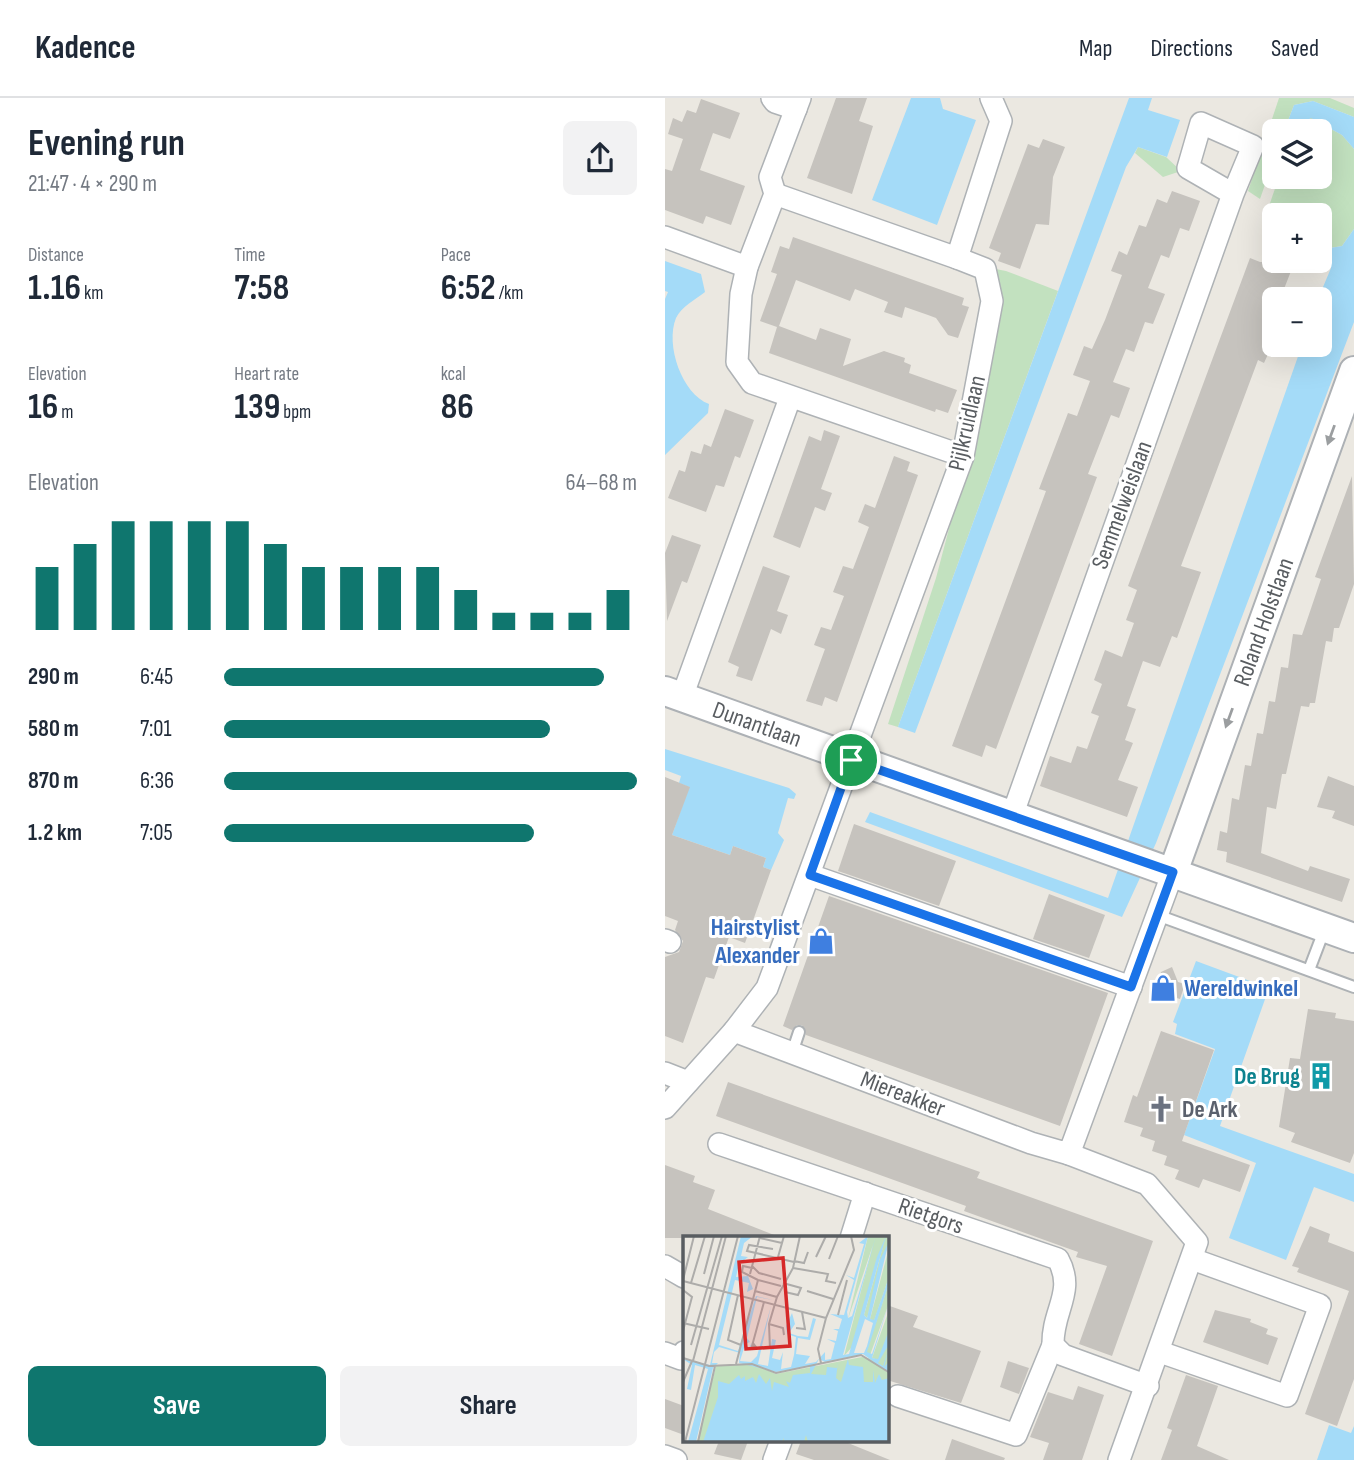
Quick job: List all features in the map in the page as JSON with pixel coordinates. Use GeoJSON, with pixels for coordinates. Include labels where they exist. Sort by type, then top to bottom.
{"type":"FeatureCollection","features":[{"type":"Feature","properties":{"kind":"street"},"geometry":{"type":"LineString","coordinates":[[772,98],[775,102],[798,103],[770,177],[775,194],[747,267],[741,295],[737,362],[752,383],[963,456]]}},
{"type":"Feature","properties":{"kind":"street"},"geometry":{"type":"LineString","coordinates":[[775,194],[957,258],[1001,121],[991,98]]}},
{"type":"Feature","properties":{"kind":"street","name":"Semmelweislaan"},"geometry":{"type":"LineString","coordinates":[[1012,816],[1233,194]]}},
{"type":"Feature","properties":{"kind":"street"},"geometry":{"type":"LineString","coordinates":[[665,237],[747,267]]}},
{"type":"Feature","properties":{"kind":"street","name":"Pijlkruidlaan"},"geometry":{"type":"LineString","coordinates":[[851,760],[963,456],[992,301],[985,269],[957,258]]}},
{"type":"Feature","properties":{"kind":"street","name":"Roland Holstlaan"},"geometry":{"type":"LineString","coordinates":[[1162,869],[1354,370]]}},
{"type":"Feature","properties":{"kind":"street"},"geometry":{"type":"LineString","coordinates":[[673,694],[790,398]]}},
{"type":"Feature","properties":{"kind":"street","name":"Dunantlaan"},"geometry":{"type":"LineString","coordinates":[[673,694],[1354,938]]}},
{"type":"Feature","properties":{"kind":"street"},"geometry":{"type":"LineString","coordinates":[[665,1108],[734,1031],[767,988],[851,760]]}},
{"type":"Feature","properties":{"kind":"street"},"geometry":{"type":"LineString","coordinates":[[1069,1154],[1157,915],[1162,869]]}},
{"type":"Feature","properties":{"kind":"street"},"geometry":{"type":"LineString","coordinates":[[810,875],[1131,987]]}},
{"type":"Feature","properties":{"kind":"street","name":"Miereakker"},"geometry":{"type":"LineString","coordinates":[[734,1031],[1147,1184],[1197,1242],[1192,1259]]}},
{"type":"Feature","properties":{"kind":"street"},"geometry":{"type":"LineString","coordinates":[[665,1073],[688,1082]]}},
{"type":"Feature","properties":{"kind":"street","name":"Rietgors"},"geometry":{"type":"LineString","coordinates":[[719,1144],[1058,1259],[1066,1275],[1066,1286],[1052,1329],[1053,1345],[1016,1435],[898,1396]]}},
{"type":"Feature","properties":{"kind":"street"},"geometry":{"type":"LineString","coordinates":[[852,1236],[865,1193]]}},
{"type":"Feature","properties":{"kind":"street"},"geometry":{"type":"LineString","coordinates":[[1119,1460],[1192,1259],[1320,1305],[1286,1396],[1160,1352]]}},
{"type":"Feature","properties":{"kind":"street"},"geometry":{"type":"LineString","coordinates":[[665,1266],[683,1276]]}},
{"type":"Feature","properties":{"kind":"street"},"geometry":{"type":"LineString","coordinates":[[1053,1345],[1063,1355],[1148,1386]]}},
{"type":"Feature","properties":{"kind":"street"},"geometry":{"type":"LineString","coordinates":[[665,1353],[681,1359],[683,1354]]}},
{"type":"Feature","properties":{"kind":"street"},"geometry":{"type":"LineString","coordinates":[[774,1460],[781,1442]]}},
{"type":"Feature","properties":{"kind":"street"},"geometry":{"type":"LineString","coordinates":[[665,1456],[676,1460]]}},
{"type":"Feature","properties":{"kind":"lane"},"geometry":{"type":"LineString","coordinates":[[1157,915],[1354,987]]}},
{"type":"Feature","properties":{"kind":"lane"},"geometry":{"type":"LineString","coordinates":[[1309,970],[1325,928]]}},
{"type":"Feature","properties":{"kind":"lane"},"geometry":{"type":"LineString","coordinates":[[792,1053],[799,1032]]}},
{"type":"Feature","properties":{"kind":"green space"},"geometry":{"type":"Polygon","coordinates":[[[1279,98],[1330,98],[1354,108],[1354,117],[1313,101],[1294,105],[1289,119],[1272,119],[1279,98]]]}},
{"type":"Feature","properties":{"kind":"green space"},"geometry":{"type":"Polygon","coordinates":[[[1332,130],[1342,135],[1354,149],[1354,229],[1342,246],[1332,248],[1332,203],[1270,203],[1275,189],[1332,189],[1332,130]]]}},
{"type":"Feature","properties":{"kind":"green space"},"geometry":{"type":"Polygon","coordinates":[[[1138,147],[1166,157],[1181,171],[1163,177],[1135,153],[1138,147]]]}},
{"type":"Feature","properties":{"kind":"green space"},"geometry":{"type":"Polygon","coordinates":[[[1262,149],[1264,189],[1260,199],[1248,191],[1262,149]]]}},
{"type":"Feature","properties":{"kind":"green space"},"geometry":{"type":"Polygon","coordinates":[[[980,266],[1006,271],[1058,291],[898,727],[888,724],[936,578],[965,468],[993,341],[980,266]]]}},
{"type":"Feature","properties":{"kind":"water"},"geometry":{"type":"Polygon","coordinates":[[[911,98],[940,98],[943,109],[976,120],[937,225],[872,200],[911,98]]]}},
{"type":"Feature","properties":{"kind":"water"},"geometry":{"type":"Polygon","coordinates":[[[1129,98],[1152,98],[1148,110],[1180,120],[1167,157],[1138,147],[1126,167],[915,733],[898,727],[1129,98]]]}},
{"type":"Feature","properties":{"kind":"water"},"geometry":{"type":"Polygon","coordinates":[[[1313,101],[1354,117],[1354,149],[1342,135],[1332,130],[1332,119],[1289,119],[1294,105],[1313,101]]]}},
{"type":"Feature","properties":{"kind":"water"},"geometry":{"type":"Polygon","coordinates":[[[1354,229],[1354,322],[1156,843],[1122,917],[865,822],[870,812],[1108,898],[1298,357],[1332,357],[1332,287],[1323,287],[1329,273],[1332,273],[1332,248],[1342,246],[1354,229]]]}},
{"type":"Feature","properties":{"kind":"water"},"geometry":{"type":"Polygon","coordinates":[[[665,261],[701,274],[705,292],[678,314],[673,329],[673,341],[674,354],[684,380],[699,399],[709,404],[708,413],[665,455],[665,299],[668,292],[665,291],[665,261]]]}},
{"type":"Feature","properties":{"kind":"water"},"geometry":{"type":"Polygon","coordinates":[[[665,749],[789,788],[796,794],[794,799],[788,798],[778,833],[784,840],[771,870],[763,867],[766,858],[733,846],[730,855],[672,835],[689,787],[679,783],[681,776],[665,770],[665,749]]]}},
{"type":"Feature","properties":{"kind":"water"},"geometry":{"type":"Polygon","coordinates":[[[1196,961],[1269,988],[1220,1126],[1354,1174],[1354,1202],[1314,1187],[1286,1260],[1229,1238],[1256,1163],[1184,1135],[1215,1049],[1175,1034],[1177,1024],[1173,1022],[1196,961]]]}},
{"type":"Feature","properties":{"kind":"water"},"geometry":{"type":"Polygon","coordinates":[[[1329,1425],[1351,1433],[1354,1426],[1354,1460],[1317,1460],[1329,1425]]]}},
{"type":"Feature","properties":{"kind":"building"},"geometry":{"type":"Polygon","coordinates":[[[836,98],[867,98],[859,121],[873,126],[852,194],[807,178],[836,98]]]}},
{"type":"Feature","properties":{"kind":"building"},"geometry":{"type":"Polygon","coordinates":[[[701,99],[740,113],[730,139],[713,133],[700,170],[745,186],[731,225],[706,216],[703,224],[665,210],[665,169],[672,171],[683,139],[668,134],[673,118],[682,122],[687,110],[696,113],[701,99]]]}},
{"type":"Feature","properties":{"kind":"building"},"geometry":{"type":"Polygon","coordinates":[[[1043,139],[1065,147],[1053,177],[1049,225],[1036,224],[1020,269],[998,261],[1001,253],[989,248],[1028,144],[1039,148],[1043,139]]]}},
{"type":"Feature","properties":{"kind":"building"},"geometry":{"type":"Polygon","coordinates":[[[1172,191],[1200,201],[1189,231],[1180,228],[1169,258],[1161,255],[1148,288],[1165,294],[1153,324],[1145,322],[1134,352],[1126,349],[1113,382],[1130,388],[1119,418],[1111,415],[1088,474],[1097,477],[996,749],[986,745],[982,757],[952,746],[1046,491],[1039,489],[1068,413],[1077,416],[1090,381],[1073,375],[1084,346],[1092,349],[1122,275],[1111,271],[1119,251],[1127,255],[1139,225],[1146,227],[1157,199],[1167,203],[1172,191]]]}},
{"type":"Feature","properties":{"kind":"building"},"geometry":{"type":"Polygon","coordinates":[[[793,237],[964,298],[962,305],[969,307],[958,338],[948,335],[936,318],[928,315],[905,307],[902,318],[884,312],[888,302],[855,289],[850,301],[796,280],[779,326],[816,340],[820,328],[851,339],[843,366],[884,351],[905,358],[904,362],[911,365],[909,373],[957,390],[948,413],[936,409],[935,412],[769,353],[777,327],[760,321],[777,274],[771,272],[780,246],[789,249],[793,237]]]}},
{"type":"Feature","properties":{"kind":"building"},"geometry":{"type":"Polygon","coordinates":[[[1250,258],[1262,262],[1262,273],[1290,273],[1285,287],[1262,287],[1262,357],[1267,357],[1264,363],[1258,360],[1181,566],[1201,572],[1177,638],[1172,636],[1160,667],[1143,661],[1127,706],[1136,709],[1125,740],[1133,743],[1118,780],[1138,787],[1127,817],[1040,786],[1050,756],[1071,763],[1077,746],[1087,749],[1099,716],[1091,713],[1102,684],[1094,680],[1105,650],[1122,657],[1134,623],[1126,620],[1137,590],[1128,586],[1250,258]]]}},
{"type":"Feature","properties":{"kind":"building"},"geometry":{"type":"Polygon","coordinates":[[[725,409],[754,420],[740,458],[735,456],[724,487],[716,485],[706,512],[668,498],[679,470],[685,472],[691,451],[701,454],[704,444],[711,447],[725,409]]]}},
{"type":"Feature","properties":{"kind":"building"},"geometry":{"type":"Polygon","coordinates":[[[824,430],[840,436],[821,489],[832,493],[825,511],[815,507],[800,548],[773,537],[809,436],[821,441],[824,430]]]}},
{"type":"Feature","properties":{"kind":"building"},"geometry":{"type":"Polygon","coordinates":[[[894,456],[910,462],[907,471],[918,475],[837,702],[825,697],[822,706],[806,701],[825,649],[814,645],[821,627],[831,630],[844,596],[833,592],[843,566],[853,569],[869,527],[858,522],[865,504],[875,508],[894,456]]]}},
{"type":"Feature","properties":{"kind":"building"},"geometry":{"type":"Polygon","coordinates":[[[1352,476],[1354,584],[1339,628],[1334,628],[1332,642],[1326,641],[1315,703],[1310,703],[1309,707],[1301,706],[1286,774],[1282,774],[1276,809],[1267,807],[1261,853],[1308,871],[1310,866],[1350,879],[1342,902],[1226,862],[1227,852],[1217,850],[1220,831],[1227,833],[1232,798],[1239,800],[1245,765],[1251,766],[1257,733],[1263,734],[1269,701],[1275,702],[1281,667],[1288,668],[1293,634],[1302,635],[1321,579],[1315,577],[1352,476]]]}},
{"type":"Feature","properties":{"kind":"building"},"geometry":{"type":"Polygon","coordinates":[[[672,535],[701,545],[687,583],[682,581],[667,621],[665,553],[672,535]]]}},
{"type":"Feature","properties":{"kind":"building"},"geometry":{"type":"Polygon","coordinates":[[[763,566],[790,576],[777,611],[788,615],[781,634],[771,629],[752,681],[736,676],[739,667],[728,662],[763,566]]]}},
{"type":"Feature","properties":{"kind":"building"},"geometry":{"type":"Polygon","coordinates":[[[1328,776],[1354,786],[1354,826],[1332,818],[1335,811],[1317,807],[1328,776]]]}},
{"type":"Feature","properties":{"kind":"building"},"geometry":{"type":"Polygon","coordinates":[[[665,777],[690,787],[672,835],[730,855],[733,846],[766,858],[763,867],[771,870],[745,943],[729,937],[714,979],[706,977],[683,1043],[665,1036],[665,957],[679,952],[683,941],[675,930],[678,921],[665,916],[665,777]]]}},
{"type":"Feature","properties":{"kind":"building"},"geometry":{"type":"Polygon","coordinates":[[[854,824],[956,861],[939,906],[838,871],[854,824]]]}},
{"type":"Feature","properties":{"kind":"building"},"geometry":{"type":"Polygon","coordinates":[[[1049,894],[1105,915],[1089,958],[1033,939],[1049,894]]]}},
{"type":"Feature","properties":{"kind":"building"},"geometry":{"type":"Polygon","coordinates":[[[829,896],[1108,993],[1060,1126],[806,1035],[802,1025],[797,1025],[792,1030],[783,1026],[829,896]]]}},
{"type":"Feature","properties":{"kind":"building"},"geometry":{"type":"Polygon","coordinates":[[[1172,967],[1178,982],[1185,984],[1180,999],[1170,996],[1160,1001],[1155,991],[1161,972],[1172,967]]]}},
{"type":"Feature","properties":{"kind":"building","name":"De Brug"},"geometry":{"type":"Polygon","coordinates":[[[1308,1009],[1336,1013],[1335,1018],[1354,1021],[1354,1153],[1350,1163],[1291,1142],[1295,1133],[1279,1127],[1290,1058],[1300,1059],[1308,1009]]]}},
{"type":"Feature","properties":{"kind":"building","name":"De Ark"},"geometry":{"type":"Polygon","coordinates":[[[1161,1031],[1214,1050],[1182,1141],[1250,1165],[1240,1192],[1203,1179],[1199,1188],[1175,1179],[1179,1170],[1164,1165],[1167,1156],[1152,1151],[1155,1141],[1140,1136],[1143,1128],[1124,1122],[1133,1095],[1137,1097],[1161,1031]]]}},
{"type":"Feature","properties":{"kind":"building"},"geometry":{"type":"Polygon","coordinates":[[[728,1082],[980,1172],[977,1178],[1153,1241],[1112,1356],[1079,1344],[1107,1266],[1076,1257],[1078,1252],[964,1211],[966,1206],[716,1116],[728,1082]]]}},
{"type":"Feature","properties":{"kind":"building"},"geometry":{"type":"Polygon","coordinates":[[[665,1165],[695,1176],[693,1182],[715,1190],[708,1209],[777,1236],[683,1236],[665,1238],[665,1165]]]}},
{"type":"Feature","properties":{"kind":"building"},"geometry":{"type":"Polygon","coordinates":[[[1310,1226],[1330,1234],[1328,1242],[1354,1252],[1354,1379],[1337,1426],[1305,1414],[1349,1291],[1297,1272],[1299,1268],[1292,1266],[1310,1226]]]}},
{"type":"Feature","properties":{"kind":"building"},"geometry":{"type":"Polygon","coordinates":[[[889,1306],[918,1316],[913,1327],[981,1351],[961,1403],[889,1381],[889,1306]]]}},
{"type":"Feature","properties":{"kind":"building"},"geometry":{"type":"Polygon","coordinates":[[[1215,1310],[1251,1319],[1250,1322],[1268,1329],[1266,1334],[1278,1338],[1268,1365],[1203,1342],[1215,1310]]]}},
{"type":"Feature","properties":{"kind":"building"},"geometry":{"type":"Polygon","coordinates":[[[1008,1361],[1029,1368],[1019,1394],[1000,1387],[1008,1361]]]}},
{"type":"Feature","properties":{"kind":"building"},"geometry":{"type":"Polygon","coordinates":[[[1186,1375],[1218,1386],[1197,1446],[1229,1460],[1161,1460],[1172,1430],[1167,1428],[1186,1375]]]}},
{"type":"Feature","properties":{"kind":"building"},"geometry":{"type":"Polygon","coordinates":[[[1078,1386],[1104,1395],[1082,1460],[1043,1460],[1049,1443],[1030,1437],[1048,1392],[1073,1400],[1078,1386]]]}},
{"type":"Feature","properties":{"kind":"building"},"geometry":{"type":"Polygon","coordinates":[[[665,1399],[683,1406],[683,1435],[665,1428],[665,1399]]]}},
{"type":"Feature","properties":{"kind":"building"},"geometry":{"type":"Polygon","coordinates":[[[952,1439],[1005,1458],[945,1460],[952,1439]]]}},
{"type":"Feature","properties":{"kind":"building"},"geometry":{"type":"Polygon","coordinates":[[[719,1442],[748,1442],[741,1460],[714,1454],[719,1442]]]}},
{"type":"Feature","properties":{"kind":"building"},"geometry":{"type":"Polygon","coordinates":[[[801,1442],[845,1442],[890,1460],[814,1460],[796,1454],[801,1442]]]}},
{"type":"Feature","properties":{"kind":"place","name":"Hairstylist Alexander"},"geometry":{"type":"Point","coordinates":[821,941]}},
{"type":"Feature","properties":{"kind":"place","name":"Wereldwinkel"},"geometry":{"type":"Point","coordinates":[1163,988]}},
{"type":"Feature","properties":{"kind":"place","name":"De Brug"},"geometry":{"type":"Point","coordinates":[1321,1076]}},
{"type":"Feature","properties":{"kind":"place","name":"De Ark"},"geometry":{"type":"Point","coordinates":[1161,1109]}},
{"type":"Feature","properties":{"kind":"route"},"geometry":{"type":"LineString","coordinates":[[851,760],[1173,872],[1131,987],[810,875],[851,760]]}}]}
